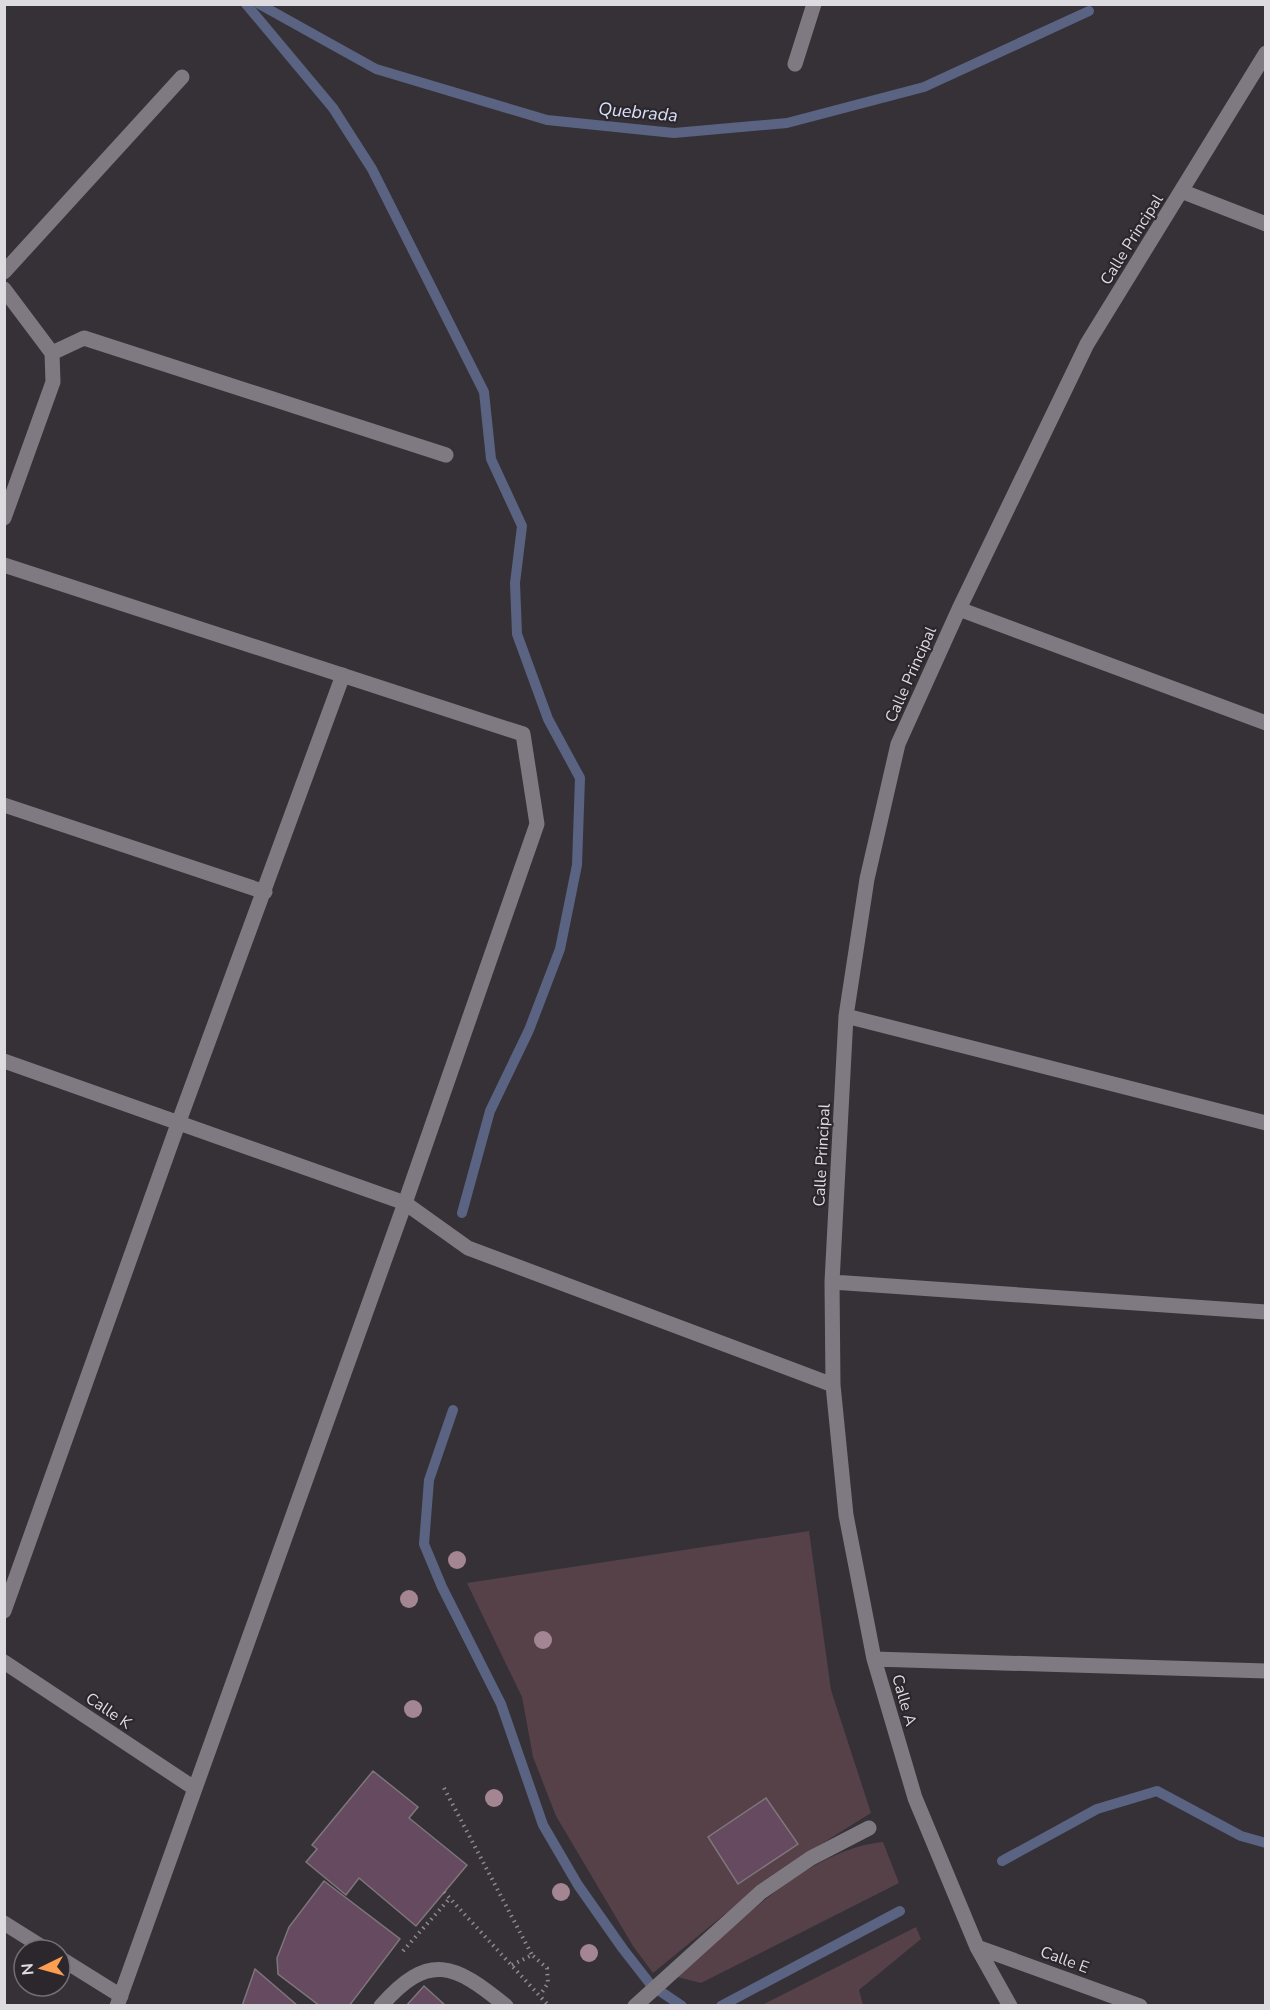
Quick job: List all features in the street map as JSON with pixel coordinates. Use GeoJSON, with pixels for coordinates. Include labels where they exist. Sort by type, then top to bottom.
{"type":"FeatureCollection","features":[{"type":"Feature","properties":{"kind":"street"},"geometry":{"type":"LineString","coordinates":[[795,64],[814,4]]}},
{"type":"Feature","properties":{"kind":"street","name":"Calle Principal"},"geometry":{"type":"LineString","coordinates":[[833,1385],[832,1282],[846,1016],[867,879],[898,744],[959,609],[1087,344],[1266,53]]}},
{"type":"Feature","properties":{"kind":"street"},"geometry":{"type":"LineString","coordinates":[[4,272],[182,77]]}},
{"type":"Feature","properties":{"kind":"street"},"geometry":{"type":"LineString","coordinates":[[1181,191],[1266,224]]}},
{"type":"Feature","properties":{"kind":"street"},"geometry":{"type":"LineString","coordinates":[[4,289],[52,353],[53,382],[4,518]]}},
{"type":"Feature","properties":{"kind":"street"},"geometry":{"type":"LineString","coordinates":[[52,353],[84,338],[446,455]]}},
{"type":"Feature","properties":{"kind":"street"},"geometry":{"type":"LineString","coordinates":[[4,565],[523,734],[537,824],[405,1203],[119,2001],[72,1967]]}},
{"type":"Feature","properties":{"kind":"street"},"geometry":{"type":"LineString","coordinates":[[959,609],[1266,723]]}},
{"type":"Feature","properties":{"kind":"street"},"geometry":{"type":"LineString","coordinates":[[4,1611],[178,1124],[343,675]]}},
{"type":"Feature","properties":{"kind":"street"},"geometry":{"type":"LineString","coordinates":[[4,805],[265,892]]}},
{"type":"Feature","properties":{"kind":"street"},"geometry":{"type":"LineString","coordinates":[[846,1016],[1266,1123]]}},
{"type":"Feature","properties":{"kind":"street"},"geometry":{"type":"LineString","coordinates":[[4,1061],[405,1203],[468,1248],[833,1385]]}},
{"type":"Feature","properties":{"kind":"street"},"geometry":{"type":"LineString","coordinates":[[832,1282],[1266,1312]]}},
{"type":"Feature","properties":{"kind":"street","name":"Calle A"},"geometry":{"type":"LineString","coordinates":[[833,1385],[846,1515],[874,1659],[915,1798],[977,1947],[1010,2006]]}},
{"type":"Feature","properties":{"kind":"street"},"geometry":{"type":"LineString","coordinates":[[874,1659],[1266,1671]]}},
{"type":"Feature","properties":{"kind":"street","name":"Calle K"},"geometry":{"type":"LineString","coordinates":[[4,1662],[194,1788]]}},
{"type":"Feature","properties":{"kind":"street"},"geometry":{"type":"LineString","coordinates":[[635,2005],[761,1892],[812,1858],[869,1828]]}},
{"type":"Feature","properties":{"kind":"street"},"geometry":{"type":"LineString","coordinates":[[4,1923],[28,1938]]}},
{"type":"Feature","properties":{"kind":"street","name":"Calle E"},"geometry":{"type":"LineString","coordinates":[[977,1947],[1140,2006]]}},
{"type":"Feature","properties":{"kind":"street"},"geometry":{"type":"LineString","coordinates":[[381,2006],[402,1982],[428,1970],[454,1970],[485,1989],[506,2006]]}},
{"type":"Feature","properties":{"kind":"path"},"geometry":{"type":"LineString","coordinates":[[444,1788],[532,1955],[547,1968],[548,1983],[540,1995]]}},
{"type":"Feature","properties":{"kind":"path"},"geometry":{"type":"LineString","coordinates":[[444,1892],[549,2006]]}},
{"type":"Feature","properties":{"kind":"path"},"geometry":{"type":"LineString","coordinates":[[512,1965],[532,1955]]}},
{"type":"Feature","properties":{"kind":"shaded area"},"geometry":{"type":"Polygon","coordinates":[[[809,1531],[831,1690],[871,1813],[802,1856],[753,1891],[653,1973],[633,1946],[556,1816],[533,1757],[522,1697],[467,1583],[809,1531]]]}},
{"type":"Feature","properties":{"kind":"shaded area"},"geometry":{"type":"Polygon","coordinates":[[[883,1842],[899,1883],[701,1983],[677,1977],[746,1915],[799,1875],[826,1859],[855,1848],[883,1842]]]}},
{"type":"Feature","properties":{"kind":"shaded area"},"geometry":{"type":"Polygon","coordinates":[[[916,1927],[921,1939],[859,1990],[863,2005],[762,2005],[916,1927]]]}},
{"type":"Feature","properties":{"kind":"building"},"geometry":{"type":"Polygon","coordinates":[[[373,1771],[418,1807],[409,1818],[467,1865],[416,1926],[359,1878],[346,1895],[306,1862],[317,1849],[312,1845],[373,1771]]]}},
{"type":"Feature","properties":{"kind":"building"},"geometry":{"type":"Polygon","coordinates":[[[766,1798],[798,1844],[738,1884],[708,1837],[766,1798]]]}},
{"type":"Feature","properties":{"kind":"building"},"geometry":{"type":"Polygon","coordinates":[[[324,1881],[400,1939],[349,2006],[320,2006],[278,1974],[277,1958],[289,1927],[324,1881]]]}},
{"type":"Feature","properties":{"kind":"building"},"geometry":{"type":"Polygon","coordinates":[[[255,1969],[298,2006],[242,2006],[255,1969]]]}},
{"type":"Feature","properties":{"kind":"building"},"geometry":{"type":"Polygon","coordinates":[[[424,1986],[446,2006],[406,2006],[424,1986]]]}},
{"type":"Feature","properties":{"kind":"waterway"},"geometry":{"type":"LineString","coordinates":[[246,4],[333,108],[372,169],[484,392],[491,459],[522,526],[515,583],[517,634],[548,719],[580,778],[577,865],[560,949],[529,1030],[490,1111],[462,1213]]}},
{"type":"Feature","properties":{"kind":"waterway","name":"Quebrada"},"geometry":{"type":"LineString","coordinates":[[259,4],[376,69],[547,120],[674,133],[787,123],[924,87],[1089,11]]}},
{"type":"Feature","properties":{"kind":"waterway"},"geometry":{"type":"LineString","coordinates":[[453,1410],[429,1480],[424,1544],[442,1587],[501,1704],[543,1825],[578,1885],[623,1949],[651,1985],[682,2006]]}},
{"type":"Feature","properties":{"kind":"waterway"},"geometry":{"type":"LineString","coordinates":[[1002,1861],[1097,1809],[1157,1791],[1241,1836],[1266,1843]]}},
{"type":"Feature","properties":{"kind":"waterway"},"geometry":{"type":"LineString","coordinates":[[721,2006],[900,1911]]}}]}
